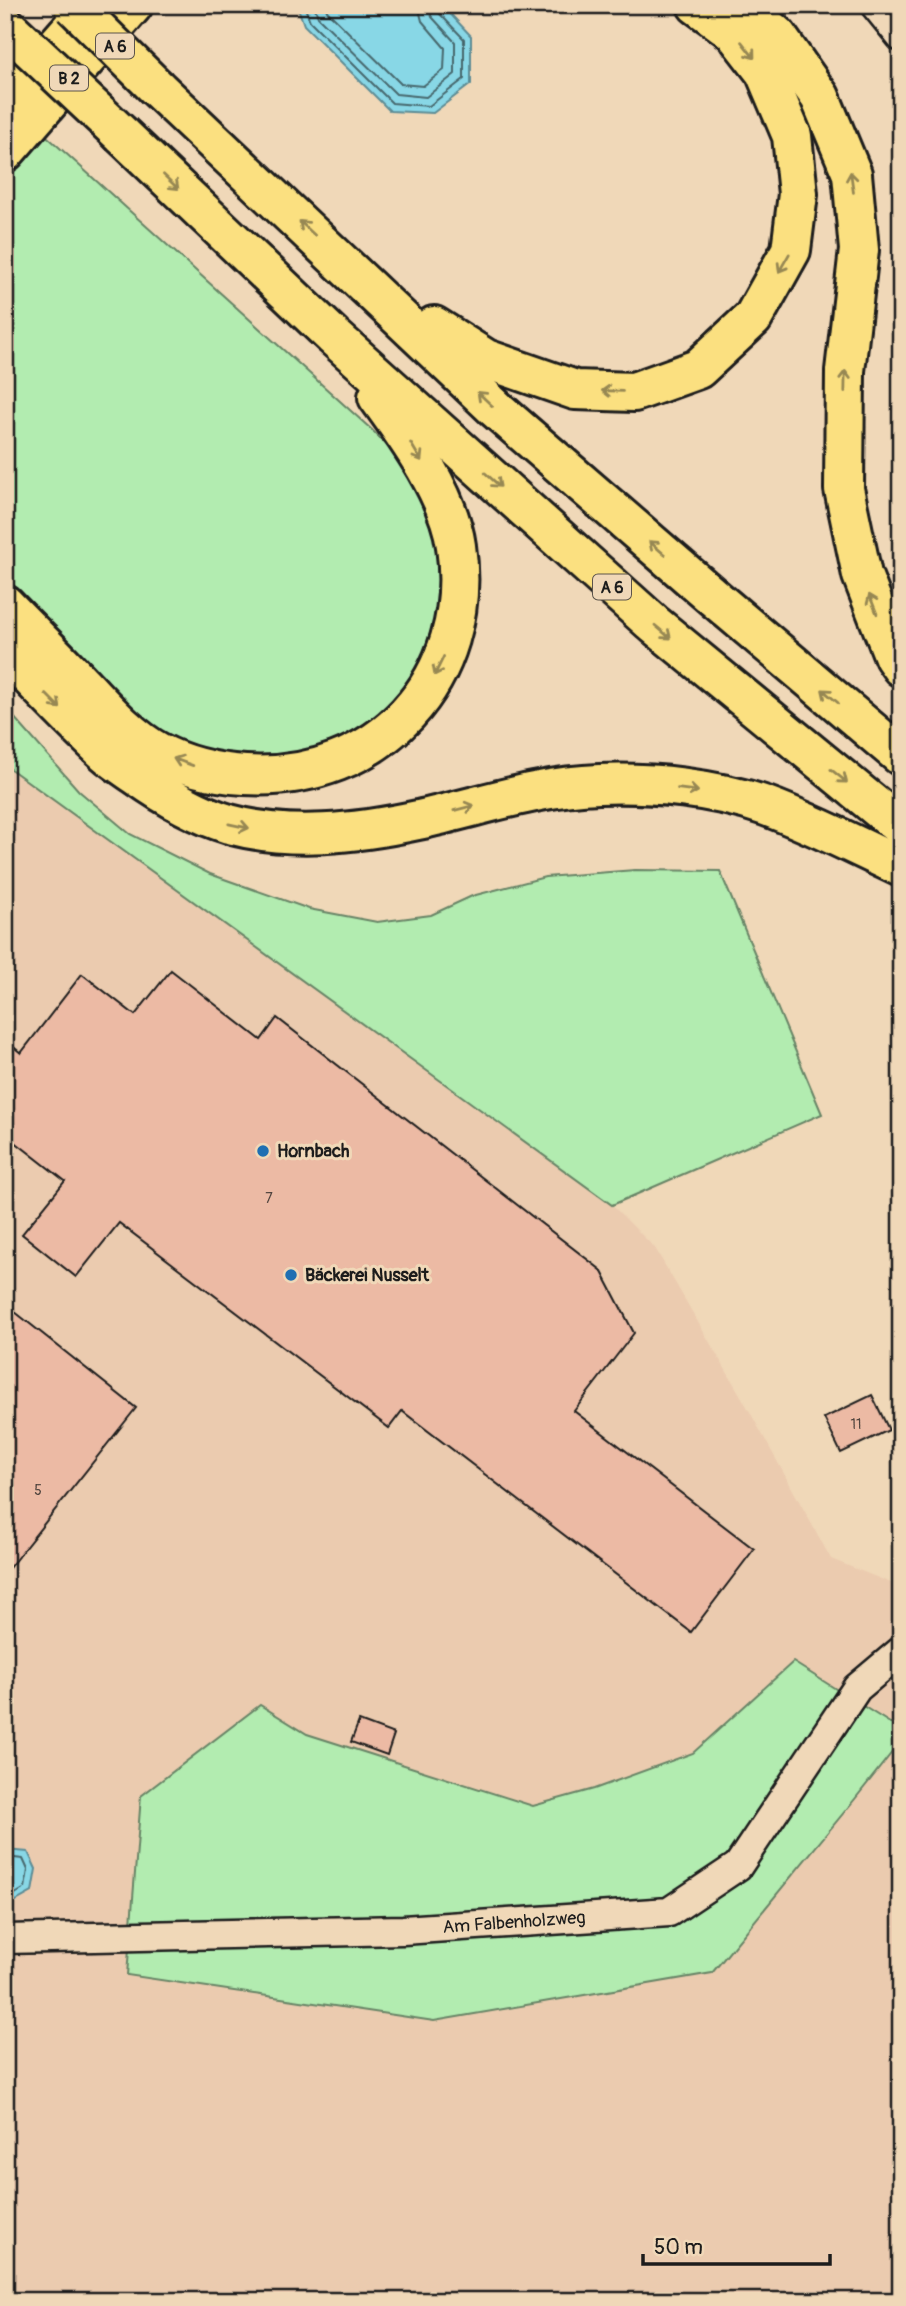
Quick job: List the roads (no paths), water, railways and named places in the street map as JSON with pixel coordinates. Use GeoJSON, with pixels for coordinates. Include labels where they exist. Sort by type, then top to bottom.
{"type":"FeatureCollection","features":[{"type":"Feature","properties":{"kind":"main road","name":"A 6"},"geometry":{"type":"LineString","coordinates":[[73,5],[496,409],[901,755]]}},
{"type":"Feature","properties":{"kind":"main road","name":"B 2"},"geometry":{"type":"LineString","coordinates":[[5,104],[92,5]]}},
{"type":"Feature","properties":{"kind":"main road","name":"B 2"},"geometry":{"type":"LineString","coordinates":[[5,152],[133,5]]}},
{"type":"Feature","properties":{"kind":"main road"},"geometry":{"type":"LineString","coordinates":[[356,275],[485,359],[575,390],[634,392],[698,369],[753,318],[791,250],[798,194],[792,136],[765,72],[734,32],[697,5]]}},
{"type":"Feature","properties":{"kind":"main road"},"geometry":{"type":"LineString","coordinates":[[742,5],[777,36],[820,97],[852,174],[859,250],[845,371],[844,489],[862,575],[894,657],[901,667]]}},
{"type":"Feature","properties":{"kind":"main road","name":"A 6"},"geometry":{"type":"LineString","coordinates":[[5,25],[333,336],[655,625],[901,827]]}},
{"type":"Feature","properties":{"kind":"main road"},"geometry":{"type":"LineString","coordinates":[[5,605],[133,735],[158,752],[186,764],[228,774],[264,776],[304,772],[346,758],[384,737],[411,712],[436,674],[452,639],[460,595],[456,544],[441,498],[415,450],[333,336]]}},
{"type":"Feature","properties":{"kind":"main road"},"geometry":{"type":"LineString","coordinates":[[5,652],[108,755],[178,802],[228,824],[269,832],[317,834],[362,830],[418,820],[498,798],[548,788],[598,784],[647,785],[724,794],[765,806],[822,829],[901,867]]}},
{"type":"Feature","properties":{"kind":"street"},"geometry":{"type":"LineString","coordinates":[[875,5],[901,37]]}},
{"type":"Feature","properties":{"kind":"street","name":"Am Falbenholzweg"},"geometry":{"type":"LineString","coordinates":[[5,1939],[403,1930],[669,1912],[738,1866],[857,1688],[901,1651]]}},
{"type":"Feature","properties":{"kind":"water"},"geometry":{"type":"Polygon","coordinates":[[[297,5],[442,5],[471,36],[471,84],[433,113],[390,111],[304,25],[297,5]]]}},
{"type":"Feature","properties":{"kind":"water"},"geometry":{"type":"Polygon","coordinates":[[[5,1850],[28,1852],[36,1869],[32,1892],[5,1907],[5,1850]]]}},
{"type":"Feature","properties":{"kind":"place","name":"Hornbach"},"geometry":{"type":"Point","coordinates":[263,1151]}},
{"type":"Feature","properties":{"kind":"place","name":"Bäckerei Nusselt"},"geometry":{"type":"Point","coordinates":[291,1275]}}]}
